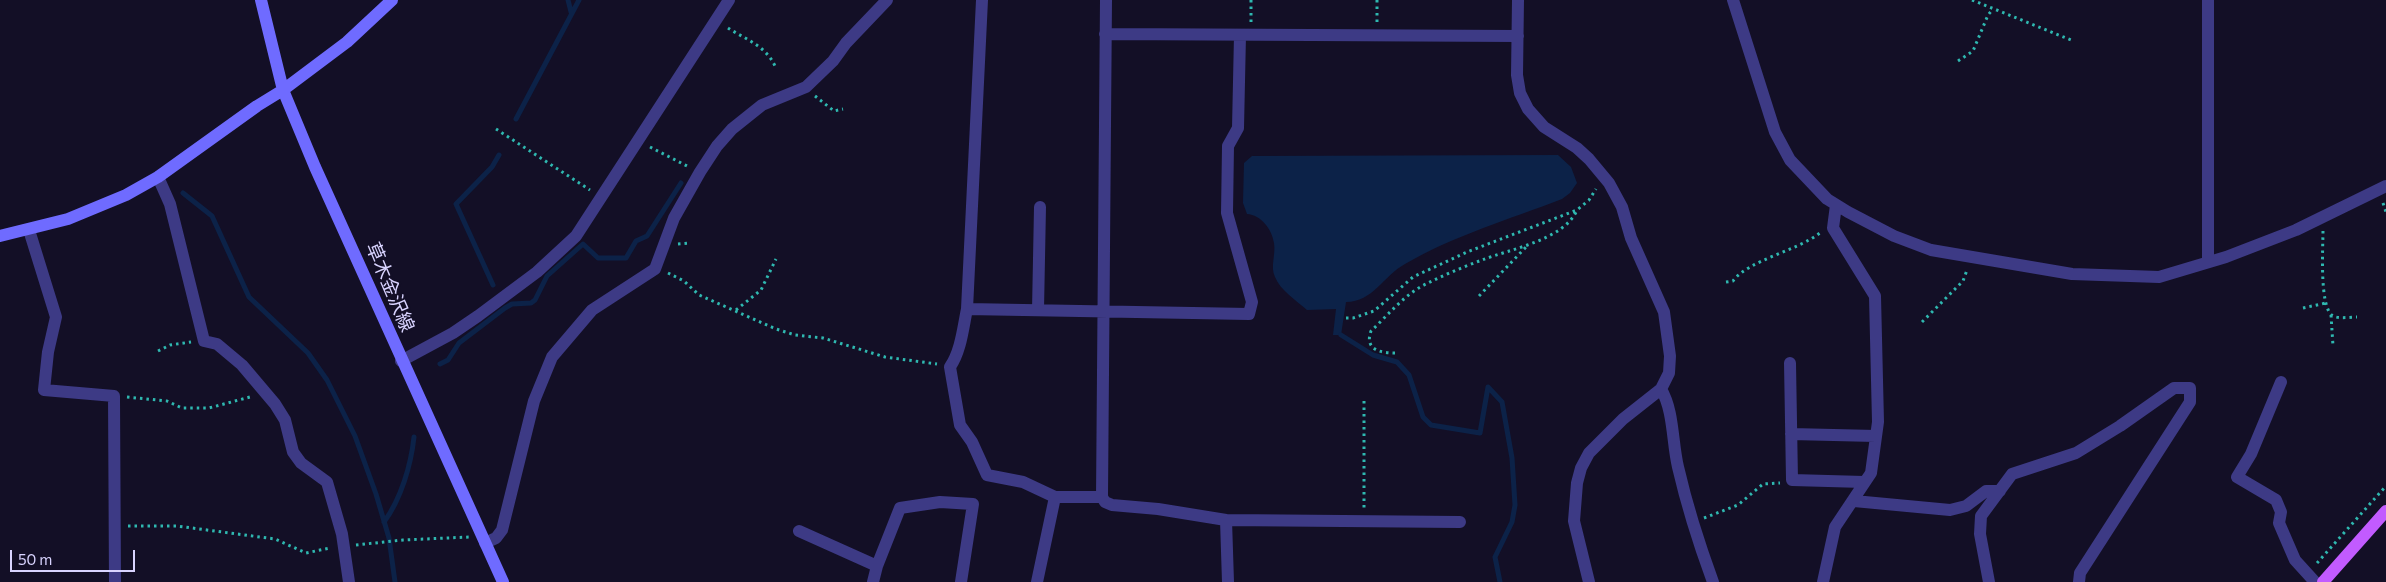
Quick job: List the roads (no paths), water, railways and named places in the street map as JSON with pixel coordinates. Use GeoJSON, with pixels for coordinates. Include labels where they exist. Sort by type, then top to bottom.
{"type":"FeatureCollection","features":[{"type":"Feature","properties":{"kind":"main road","name":"草木金沢線"},"geometry":{"type":"LineString","coordinates":[[261,0],[283,90],[315,167],[368,280],[401,361],[443,446],[503,582]]}},
{"type":"Feature","properties":{"kind":"main road"},"geometry":{"type":"LineString","coordinates":[[0,236],[68,220],[99,208],[158,177],[348,42],[392,0]]}},
{"type":"Feature","properties":{"kind":"main road"},"geometry":{"type":"LineString","coordinates":[[2323,582],[2386,511]]}},
{"type":"Feature","properties":{"kind":"street"},"geometry":{"type":"LineString","coordinates":[[401,361],[452,333],[536,272],[576,236],[729,0]]}},
{"type":"Feature","properties":{"kind":"street"},"geometry":{"type":"LineString","coordinates":[[483,538],[496,538],[502,530],[534,401],[552,357],[592,310],[655,269],[674,218],[700,172],[732,129],[762,106],[806,87],[833,61],[846,43],[887,0]]}},
{"type":"Feature","properties":{"kind":"street"},"geometry":{"type":"LineString","coordinates":[[982,0],[968,309],[961,338],[950,367],[960,425],[972,442],[987,475],[1023,482],[1055,497],[1102,497]]}},
{"type":"Feature","properties":{"kind":"street"},"geometry":{"type":"LineString","coordinates":[[1106,0],[1102,497],[1105,502],[1112,505],[1158,509],[1226,520],[1460,522]]}},
{"type":"Feature","properties":{"kind":"street"},"geometry":{"type":"LineString","coordinates":[[1518,0],[1517,75],[1520,93],[1528,109],[1544,127],[1589,159],[1603,176],[1622,207],[1631,238],[1664,312],[1670,356],[1669,373],[1660,389],[1623,419],[1589,453],[1581,468],[1576,490],[1574,521],[1590,582]]}},
{"type":"Feature","properties":{"kind":"street"},"geometry":{"type":"LineString","coordinates":[[1733,0],[1775,132],[1790,160],[1812,185],[1836,205],[1894,236],[1930,250],[2072,274],[2159,277],[2208,262],[2296,230],[2386,186]]}},
{"type":"Feature","properties":{"kind":"street"},"geometry":{"type":"LineString","coordinates":[[2208,0],[2208,262]]}},
{"type":"Feature","properties":{"kind":"street"},"geometry":{"type":"LineString","coordinates":[[1105,34],[1518,36]]}},
{"type":"Feature","properties":{"kind":"street"},"geometry":{"type":"LineString","coordinates":[[968,309],[1249,314],[1252,302],[1227,214],[1228,146],[1238,128],[1245,35]]}},
{"type":"Feature","properties":{"kind":"street"},"geometry":{"type":"LineString","coordinates":[[158,177],[170,204],[204,341],[217,344],[230,353],[276,404],[286,420],[293,452],[301,462],[327,482],[344,547],[349,582]]}},
{"type":"Feature","properties":{"kind":"street"},"geometry":{"type":"LineString","coordinates":[[1823,582],[1835,527],[1854,502],[1871,473],[1878,422],[1876,296],[1833,228],[1836,205]]}},
{"type":"Feature","properties":{"kind":"street"},"geometry":{"type":"LineString","coordinates":[[1038,310],[1040,207]]}},
{"type":"Feature","properties":{"kind":"street"},"geometry":{"type":"LineString","coordinates":[[29,230],[56,317],[48,352],[44,390],[114,396],[116,582]]}},
{"type":"Feature","properties":{"kind":"street"},"geometry":{"type":"LineString","coordinates":[[1790,363],[1792,480],[1864,482]]}},
{"type":"Feature","properties":{"kind":"street"},"geometry":{"type":"LineString","coordinates":[[2280,382],[2251,454],[2238,477],[2276,500],[2280,512],[2279,524],[2295,560],[2311,578]]}},
{"type":"Feature","properties":{"kind":"street"},"geometry":{"type":"LineString","coordinates":[[1989,582],[1980,534],[1981,516],[2012,474],[2076,453],[2120,426],[2174,388],[2190,388],[2190,402],[2080,573],[2079,582]]}},
{"type":"Feature","properties":{"kind":"street"},"geometry":{"type":"LineString","coordinates":[[1660,389],[1667,399],[1677,465],[1687,507],[1694,521],[1713,582]]}},
{"type":"Feature","properties":{"kind":"street"},"geometry":{"type":"LineString","coordinates":[[1791,434],[1876,436]]}},
{"type":"Feature","properties":{"kind":"street"},"geometry":{"type":"LineString","coordinates":[[1854,502],[1950,510],[1966,506],[1986,491],[2000,491]]}},
{"type":"Feature","properties":{"kind":"street"},"geometry":{"type":"LineString","coordinates":[[1037,582],[1051,525],[1055,497]]}},
{"type":"Feature","properties":{"kind":"street"},"geometry":{"type":"LineString","coordinates":[[873,582],[877,566],[900,508],[940,502],[973,504],[961,582]]}},
{"type":"Feature","properties":{"kind":"street"},"geometry":{"type":"LineString","coordinates":[[1226,520],[1228,582]]}},
{"type":"Feature","properties":{"kind":"street"},"geometry":{"type":"LineString","coordinates":[[799,530],[877,566]]}},
{"type":"Feature","properties":{"kind":"water"},"geometry":{"type":"Polygon","coordinates":[[[1558,155],[1571,167],[1577,183],[1570,193],[1562,199],[1462,236],[1405,264],[1364,298],[1346,302],[1341,335],[1333,335],[1336,309],[1307,310],[1277,282],[1273,265],[1274,247],[1271,233],[1261,220],[1247,214],[1243,203],[1244,163],[1252,156],[1558,155]]]}},
{"type":"Feature","properties":{"kind":"waterway"},"geometry":{"type":"LineString","coordinates":[[568,0],[571,12]]}},
{"type":"Feature","properties":{"kind":"waterway"},"geometry":{"type":"LineString","coordinates":[[516,119],[579,0]]}},
{"type":"Feature","properties":{"kind":"waterway"},"geometry":{"type":"LineString","coordinates":[[493,285],[456,204],[492,167],[499,155]]}},
{"type":"Feature","properties":{"kind":"waterway"},"geometry":{"type":"LineString","coordinates":[[440,364],[448,360],[459,343],[505,308],[512,304],[531,303],[535,300],[547,276],[583,244],[598,258],[626,258],[636,241],[647,236],[681,183]]}},
{"type":"Feature","properties":{"kind":"waterway"},"geometry":{"type":"LineString","coordinates":[[183,193],[212,216],[249,297],[308,353],[327,380],[355,436],[376,494],[389,538],[395,582]]}},
{"type":"Feature","properties":{"kind":"waterway"},"geometry":{"type":"LineString","coordinates":[[1341,335],[1373,355],[1397,362],[1409,375],[1423,417],[1431,425],[1480,433],[1488,387],[1502,402],[1512,458],[1515,505],[1512,522],[1495,557],[1500,582]]}},
{"type":"Feature","properties":{"kind":"waterway"},"geometry":{"type":"LineString","coordinates":[[384,522],[395,503],[404,481],[414,437]]}}]}
